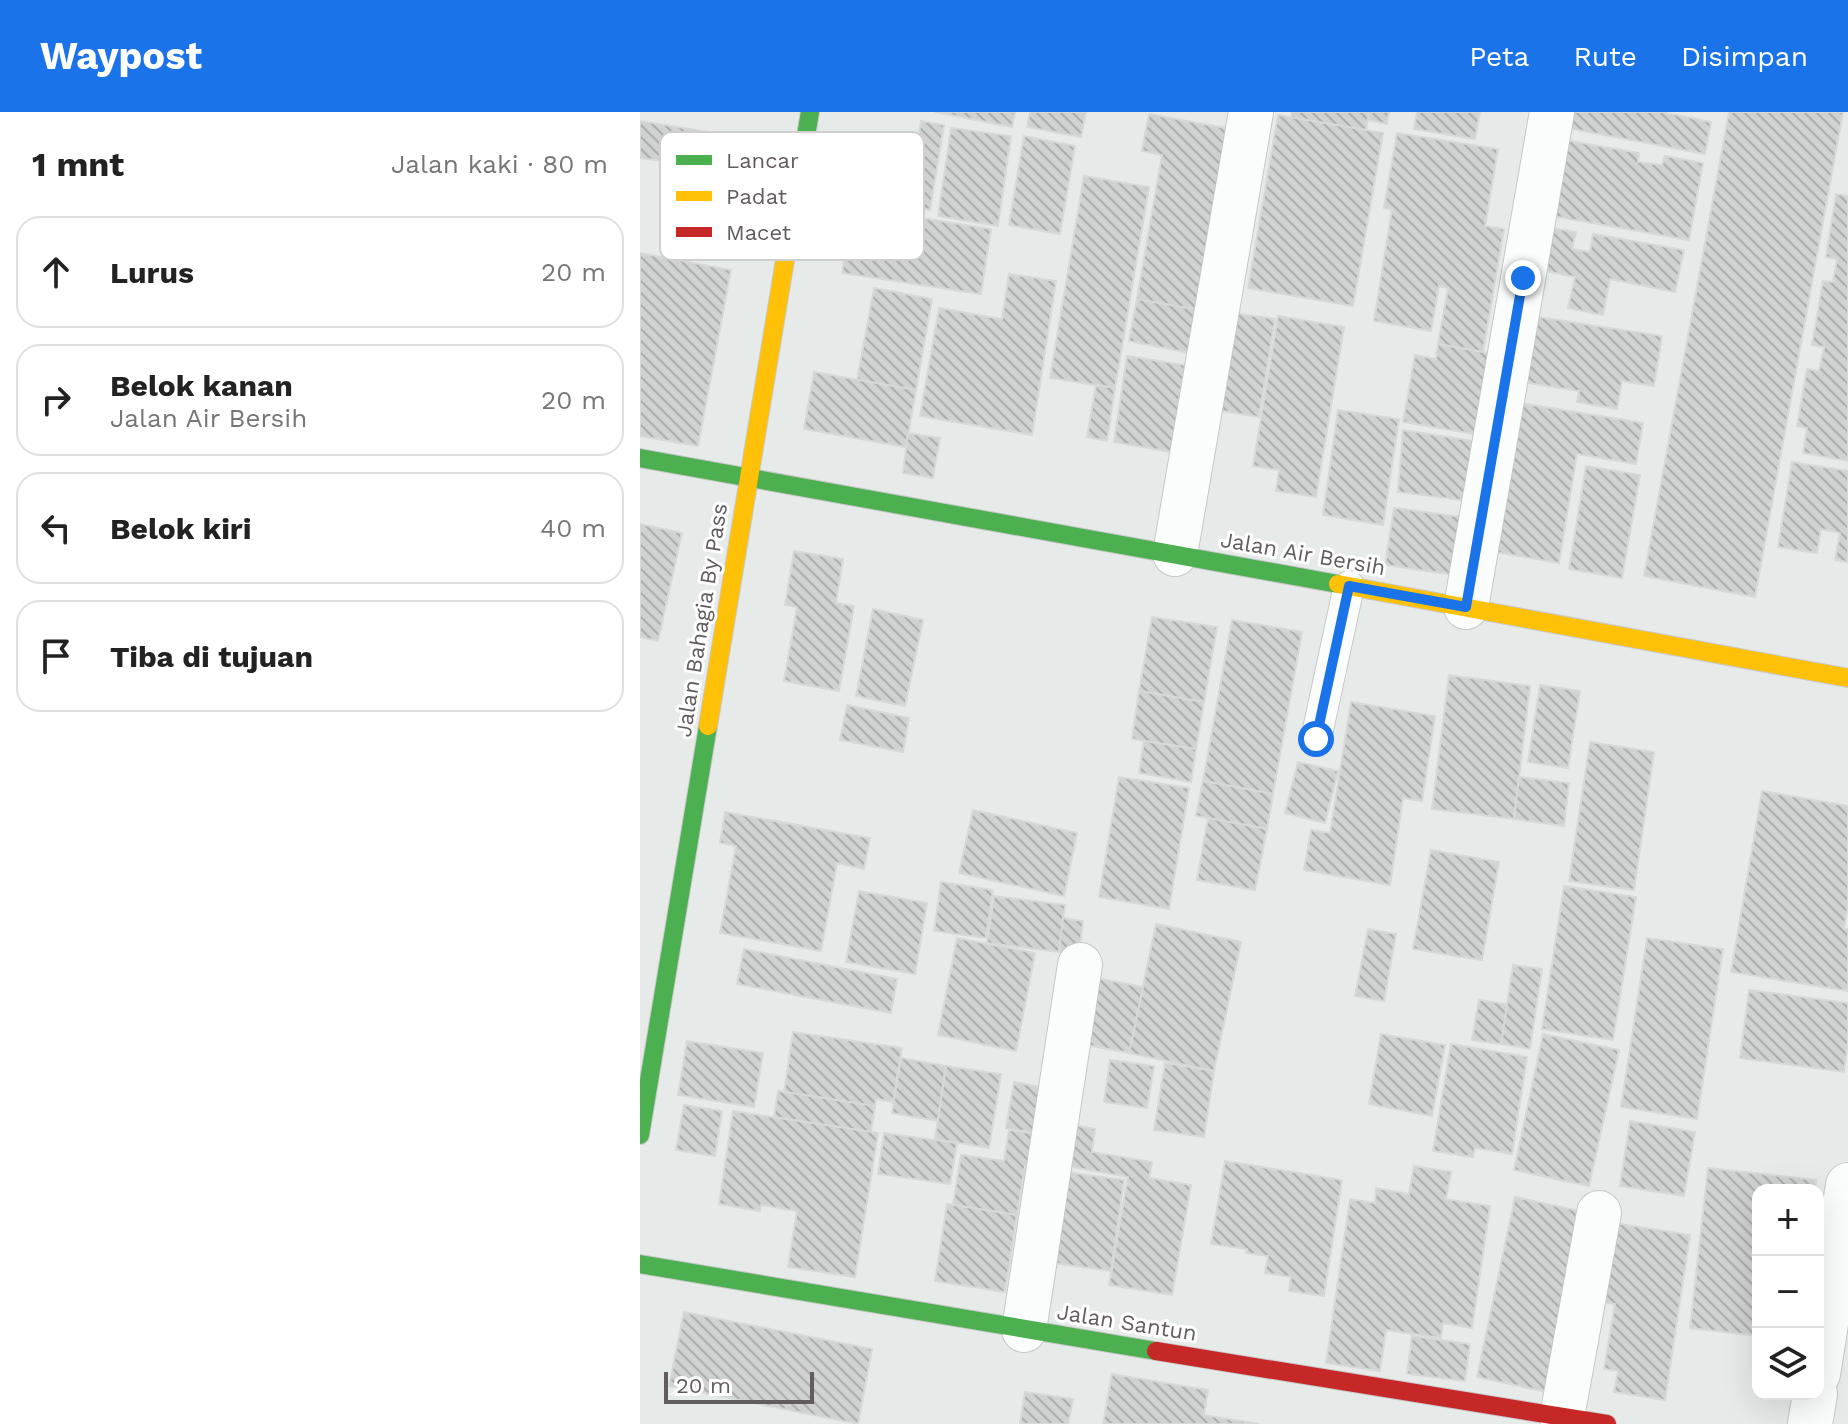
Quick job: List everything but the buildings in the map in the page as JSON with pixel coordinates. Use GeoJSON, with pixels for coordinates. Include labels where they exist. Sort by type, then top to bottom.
{"type":"FeatureCollection","features":[{"type":"Feature","properties":{"kind":"street","name":"Jalan Bahagia By Pass"},"geometry":{"type":"LineString","coordinates":[[807,132],[810,112]]}},
{"type":"Feature","properties":{"kind":"street"},"geometry":{"type":"LineString","coordinates":[[1175,554],[1251,112]]}},
{"type":"Feature","properties":{"kind":"street"},"geometry":{"type":"LineString","coordinates":[[1466,607],[1552,112]]}},
{"type":"Feature","properties":{"kind":"street","name":"Jalan Bahagia By Pass"},"geometry":{"type":"LineString","coordinates":[[640,1135],[785,260]]}},
{"type":"Feature","properties":{"kind":"street","name":"Jalan Air Bersih"},"geometry":{"type":"LineString","coordinates":[[640,458],[1848,678]]}},
{"type":"Feature","properties":{"kind":"street"},"geometry":{"type":"LineString","coordinates":[[1024,1330],[1080,965]]}},
{"type":"Feature","properties":{"kind":"street"},"geometry":{"type":"LineString","coordinates":[[1824,1336],[1848,1185]]}},
{"type":"Feature","properties":{"kind":"street"},"geometry":{"type":"LineString","coordinates":[[1562,1417],[1599,1213]]}},
{"type":"Feature","properties":{"kind":"street","name":"Jalan Santun"},"geometry":{"type":"LineString","coordinates":[[640,1264],[1024,1330],[1607,1424]]}},
{"type":"Feature","properties":{"kind":"street"},"geometry":{"type":"LineString","coordinates":[[1810,1424],[1814,1400]]}},
{"type":"Feature","properties":{"kind":"lane"},"geometry":{"type":"LineString","coordinates":[[1316,739],[1349,586]]}},
{"type":"Feature","properties":{"kind":"traffic: fast"},"geometry":{"type":"LineString","coordinates":[[807,132],[810,112]]}},
{"type":"Feature","properties":{"kind":"traffic: fast"},"geometry":{"type":"LineString","coordinates":[[640,458],[1338,584]]}},
{"type":"Feature","properties":{"kind":"traffic: fast"},"geometry":{"type":"LineString","coordinates":[[640,1135],[708,726]]}},
{"type":"Feature","properties":{"kind":"traffic: fast"},"geometry":{"type":"LineString","coordinates":[[640,1264],[1156,1351]]}},
{"type":"Feature","properties":{"kind":"traffic: slow"},"geometry":{"type":"LineString","coordinates":[[708,726],[785,260]]}},
{"type":"Feature","properties":{"kind":"traffic: slow"},"geometry":{"type":"LineString","coordinates":[[1338,584],[1848,678]]}},
{"type":"Feature","properties":{"kind":"traffic: jam"},"geometry":{"type":"LineString","coordinates":[[1156,1351],[1607,1424]]}},
{"type":"Feature","properties":{"kind":"route"},"geometry":{"type":"LineString","coordinates":[[1316,739],[1349,586],[1466,607],[1523,278]]}}]}
